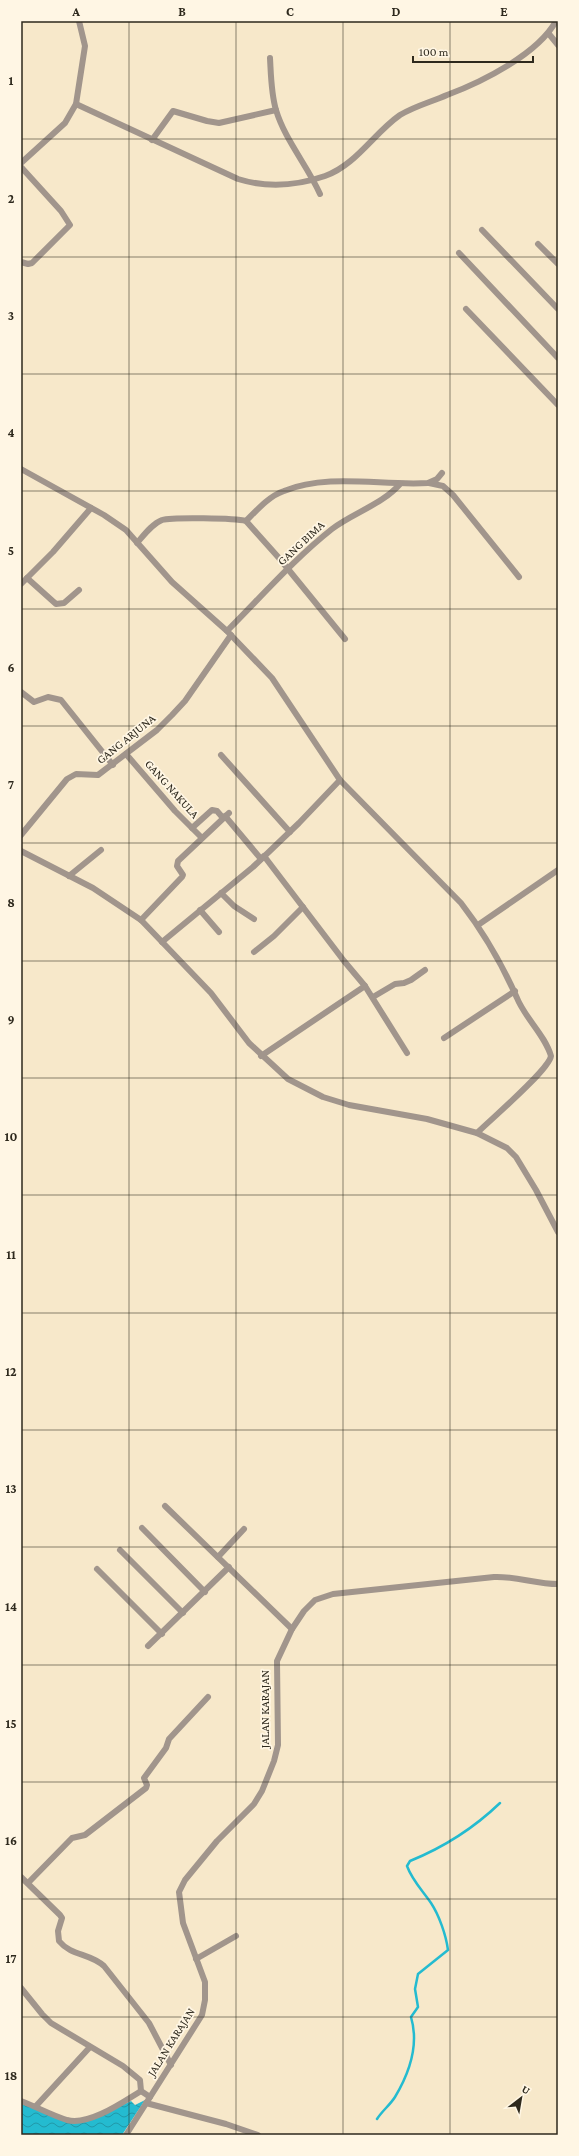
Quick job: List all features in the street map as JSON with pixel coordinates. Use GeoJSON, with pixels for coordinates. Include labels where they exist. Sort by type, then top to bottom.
{"type":"FeatureCollection","features":[{"type":"Feature","properties":{"kind":"street"},"geometry":{"type":"LineString","coordinates":[[21,163],[65,123],[76,104],[85,46],[80,21]]}},
{"type":"Feature","properties":{"kind":"street"},"geometry":{"type":"LineString","coordinates":[[76,104],[238,179],[256,185],[279,185],[313,179],[326,175],[345,164],[399,116],[413,108],[447,96],[494,74],[549,34],[556,21]]}},
{"type":"Feature","properties":{"kind":"street"},"geometry":{"type":"LineString","coordinates":[[549,34],[558,45]]}},
{"type":"Feature","properties":{"kind":"street"},"geometry":{"type":"LineString","coordinates":[[270,58],[272,86],[276,110],[320,194]]}},
{"type":"Feature","properties":{"kind":"street"},"geometry":{"type":"LineString","coordinates":[[152,140],[172,111],[207,121],[220,123],[276,110]]}},
{"type":"Feature","properties":{"kind":"street"},"geometry":{"type":"LineString","coordinates":[[21,167],[61,211],[70,225],[32,263],[28,264],[21,262]]}},
{"type":"Feature","properties":{"kind":"street"},"geometry":{"type":"LineString","coordinates":[[482,230],[558,309]]}},
{"type":"Feature","properties":{"kind":"street"},"geometry":{"type":"LineString","coordinates":[[538,244],[558,264]]}},
{"type":"Feature","properties":{"kind":"street"},"geometry":{"type":"LineString","coordinates":[[459,253],[558,358]]}},
{"type":"Feature","properties":{"kind":"street"},"geometry":{"type":"LineString","coordinates":[[466,309],[558,405]]}},
{"type":"Feature","properties":{"kind":"street"},"geometry":{"type":"LineString","coordinates":[[21,469],[119,525],[172,582],[229,633],[272,678],[340,780],[461,903],[478,925],[493,947],[515,991],[516,998],[550,1053],[551,1058],[538,1074],[477,1133]]}},
{"type":"Feature","properties":{"kind":"street"},"geometry":{"type":"LineString","coordinates":[[428,483],[437,479],[442,473]]}},
{"type":"Feature","properties":{"kind":"street"},"geometry":{"type":"LineString","coordinates":[[137,543],[153,526],[163,520],[196,518],[246,521],[273,497],[283,491],[294,488],[324,482],[400,484],[428,483],[443,486],[453,494],[519,577]]}},
{"type":"Feature","properties":{"kind":"street","name":"GANG BIMA"},"geometry":{"type":"LineString","coordinates":[[229,633],[288,569],[331,530],[343,521],[391,494],[400,484]]}},
{"type":"Feature","properties":{"kind":"street"},"geometry":{"type":"LineString","coordinates":[[21,584],[53,552],[91,508]]}},
{"type":"Feature","properties":{"kind":"street"},"geometry":{"type":"LineString","coordinates":[[246,521],[288,569],[345,639]]}},
{"type":"Feature","properties":{"kind":"street"},"geometry":{"type":"LineString","coordinates":[[27,578],[56,604],[64,603],[79,590]]}},
{"type":"Feature","properties":{"kind":"street","name":"GANG ARJUNA"},"geometry":{"type":"LineString","coordinates":[[21,835],[67,779],[76,774],[98,775],[157,730],[176,710],[229,633]]}},
{"type":"Feature","properties":{"kind":"street"},"geometry":{"type":"LineString","coordinates":[[21,692],[34,702],[48,697],[56,697],[61,700],[113,765]]}},
{"type":"Feature","properties":{"kind":"street","name":"GANG NAKULA"},"geometry":{"type":"LineString","coordinates":[[126,754],[202,838]]}},
{"type":"Feature","properties":{"kind":"street"},"geometry":{"type":"LineString","coordinates":[[221,754],[290,832]]}},
{"type":"Feature","properties":{"kind":"street"},"geometry":{"type":"LineString","coordinates":[[162,942],[221,893],[290,832],[340,780]]}},
{"type":"Feature","properties":{"kind":"street"},"geometry":{"type":"LineString","coordinates":[[192,828],[212,810],[226,816],[303,907],[365,986],[408,1053]]}},
{"type":"Feature","properties":{"kind":"street"},"geometry":{"type":"LineString","coordinates":[[141,920],[182,878],[183,873],[176,863],[226,816]]}},
{"type":"Feature","properties":{"kind":"street"},"geometry":{"type":"LineString","coordinates":[[69,876],[101,850]]}},
{"type":"Feature","properties":{"kind":"street"},"geometry":{"type":"LineString","coordinates":[[21,851],[93,888],[141,920],[211,993],[237,1028],[262,1056],[288,1079],[323,1097],[349,1105],[427,1119],[477,1133],[507,1148],[516,1157],[558,1232]]}},
{"type":"Feature","properties":{"kind":"street"},"geometry":{"type":"LineString","coordinates":[[478,925],[558,870]]}},
{"type":"Feature","properties":{"kind":"street"},"geometry":{"type":"LineString","coordinates":[[221,893],[234,906],[254,919]]}},
{"type":"Feature","properties":{"kind":"street"},"geometry":{"type":"LineString","coordinates":[[254,952],[274,936],[303,907]]}},
{"type":"Feature","properties":{"kind":"street"},"geometry":{"type":"LineString","coordinates":[[200,910],[219,932]]}},
{"type":"Feature","properties":{"kind":"street"},"geometry":{"type":"LineString","coordinates":[[373,997],[395,984],[404,983],[411,980],[425,970]]}},
{"type":"Feature","properties":{"kind":"street"},"geometry":{"type":"LineString","coordinates":[[262,1056],[365,986]]}},
{"type":"Feature","properties":{"kind":"street"},"geometry":{"type":"LineString","coordinates":[[444,1038],[515,991]]}},
{"type":"Feature","properties":{"kind":"street"},"geometry":{"type":"LineString","coordinates":[[165,1506],[292,1629]]}},
{"type":"Feature","properties":{"kind":"street"},"geometry":{"type":"LineString","coordinates":[[142,1528],[205,1592]]}},
{"type":"Feature","properties":{"kind":"street"},"geometry":{"type":"LineString","coordinates":[[218,1557],[244,1529]]}},
{"type":"Feature","properties":{"kind":"street"},"geometry":{"type":"LineString","coordinates":[[120,1550],[183,1613]]}},
{"type":"Feature","properties":{"kind":"street"},"geometry":{"type":"LineString","coordinates":[[148,1646],[229,1567]]}},
{"type":"Feature","properties":{"kind":"street"},"geometry":{"type":"LineString","coordinates":[[98,1569],[162,1634]]}},
{"type":"Feature","properties":{"kind":"street","name":"JALAN KARAJAN"},"geometry":{"type":"LineString","coordinates":[[126,2135],[190,2037],[205,2008],[205,1982],[183,1923],[179,1892],[185,1880],[212,1847],[254,1804],[262,1791],[274,1761],[278,1745],[277,1661],[292,1629],[311,1604],[333,1594],[494,1577],[507,1576],[537,1583],[558,1584]]}},
{"type":"Feature","properties":{"kind":"street"},"geometry":{"type":"LineString","coordinates":[[28,1883],[72,1838],[85,1835],[146,1788],[147,1785],[144,1778],[166,1748],[169,1739],[208,1697]]}},
{"type":"Feature","properties":{"kind":"street"},"geometry":{"type":"LineString","coordinates":[[21,1877],[62,1918],[58,1931],[59,1941],[68,1950],[94,1959],[104,1966],[149,2023],[171,2065]]}},
{"type":"Feature","properties":{"kind":"street"},"geometry":{"type":"LineString","coordinates":[[196,1959],[236,1936]]}},
{"type":"Feature","properties":{"kind":"street"},"geometry":{"type":"LineString","coordinates":[[21,1988],[51,2023],[106,2055],[137,2077],[141,2084],[141,2090]]}},
{"type":"Feature","properties":{"kind":"street"},"geometry":{"type":"LineString","coordinates":[[36,2106],[90,2047]]}},
{"type":"Feature","properties":{"kind":"street"},"geometry":{"type":"LineString","coordinates":[[141,2090],[150,2097]]}},
{"type":"Feature","properties":{"kind":"street"},"geometry":{"type":"LineString","coordinates":[[21,2101],[69,2120],[84,2120],[117,2105],[141,2090]]}},
{"type":"Feature","properties":{"kind":"street"},"geometry":{"type":"LineString","coordinates":[[146,2103],[258,2135]]}},
{"type":"Feature","properties":{"kind":"street"},"geometry":{"type":"LineString","coordinates":[[238,2135],[243,2130]]}},
{"type":"Feature","properties":{"kind":"water"},"geometry":{"type":"Polygon","coordinates":[[[145,2100],[122,2135],[21,2135],[21,2103],[64,2121],[95,2118],[131,2101],[135,2105],[145,2100]]]}},
{"type":"Feature","properties":{"kind":"waterway"},"geometry":{"type":"LineString","coordinates":[[377,2119],[395,2097],[405,2078],[412,2058],[414,2037],[411,2017],[418,2007],[415,1989],[418,1974],[448,1950],[444,1932],[437,1913],[414,1880],[407,1866],[410,1861],[434,1850],[458,1836],[500,1803]]}}]}
